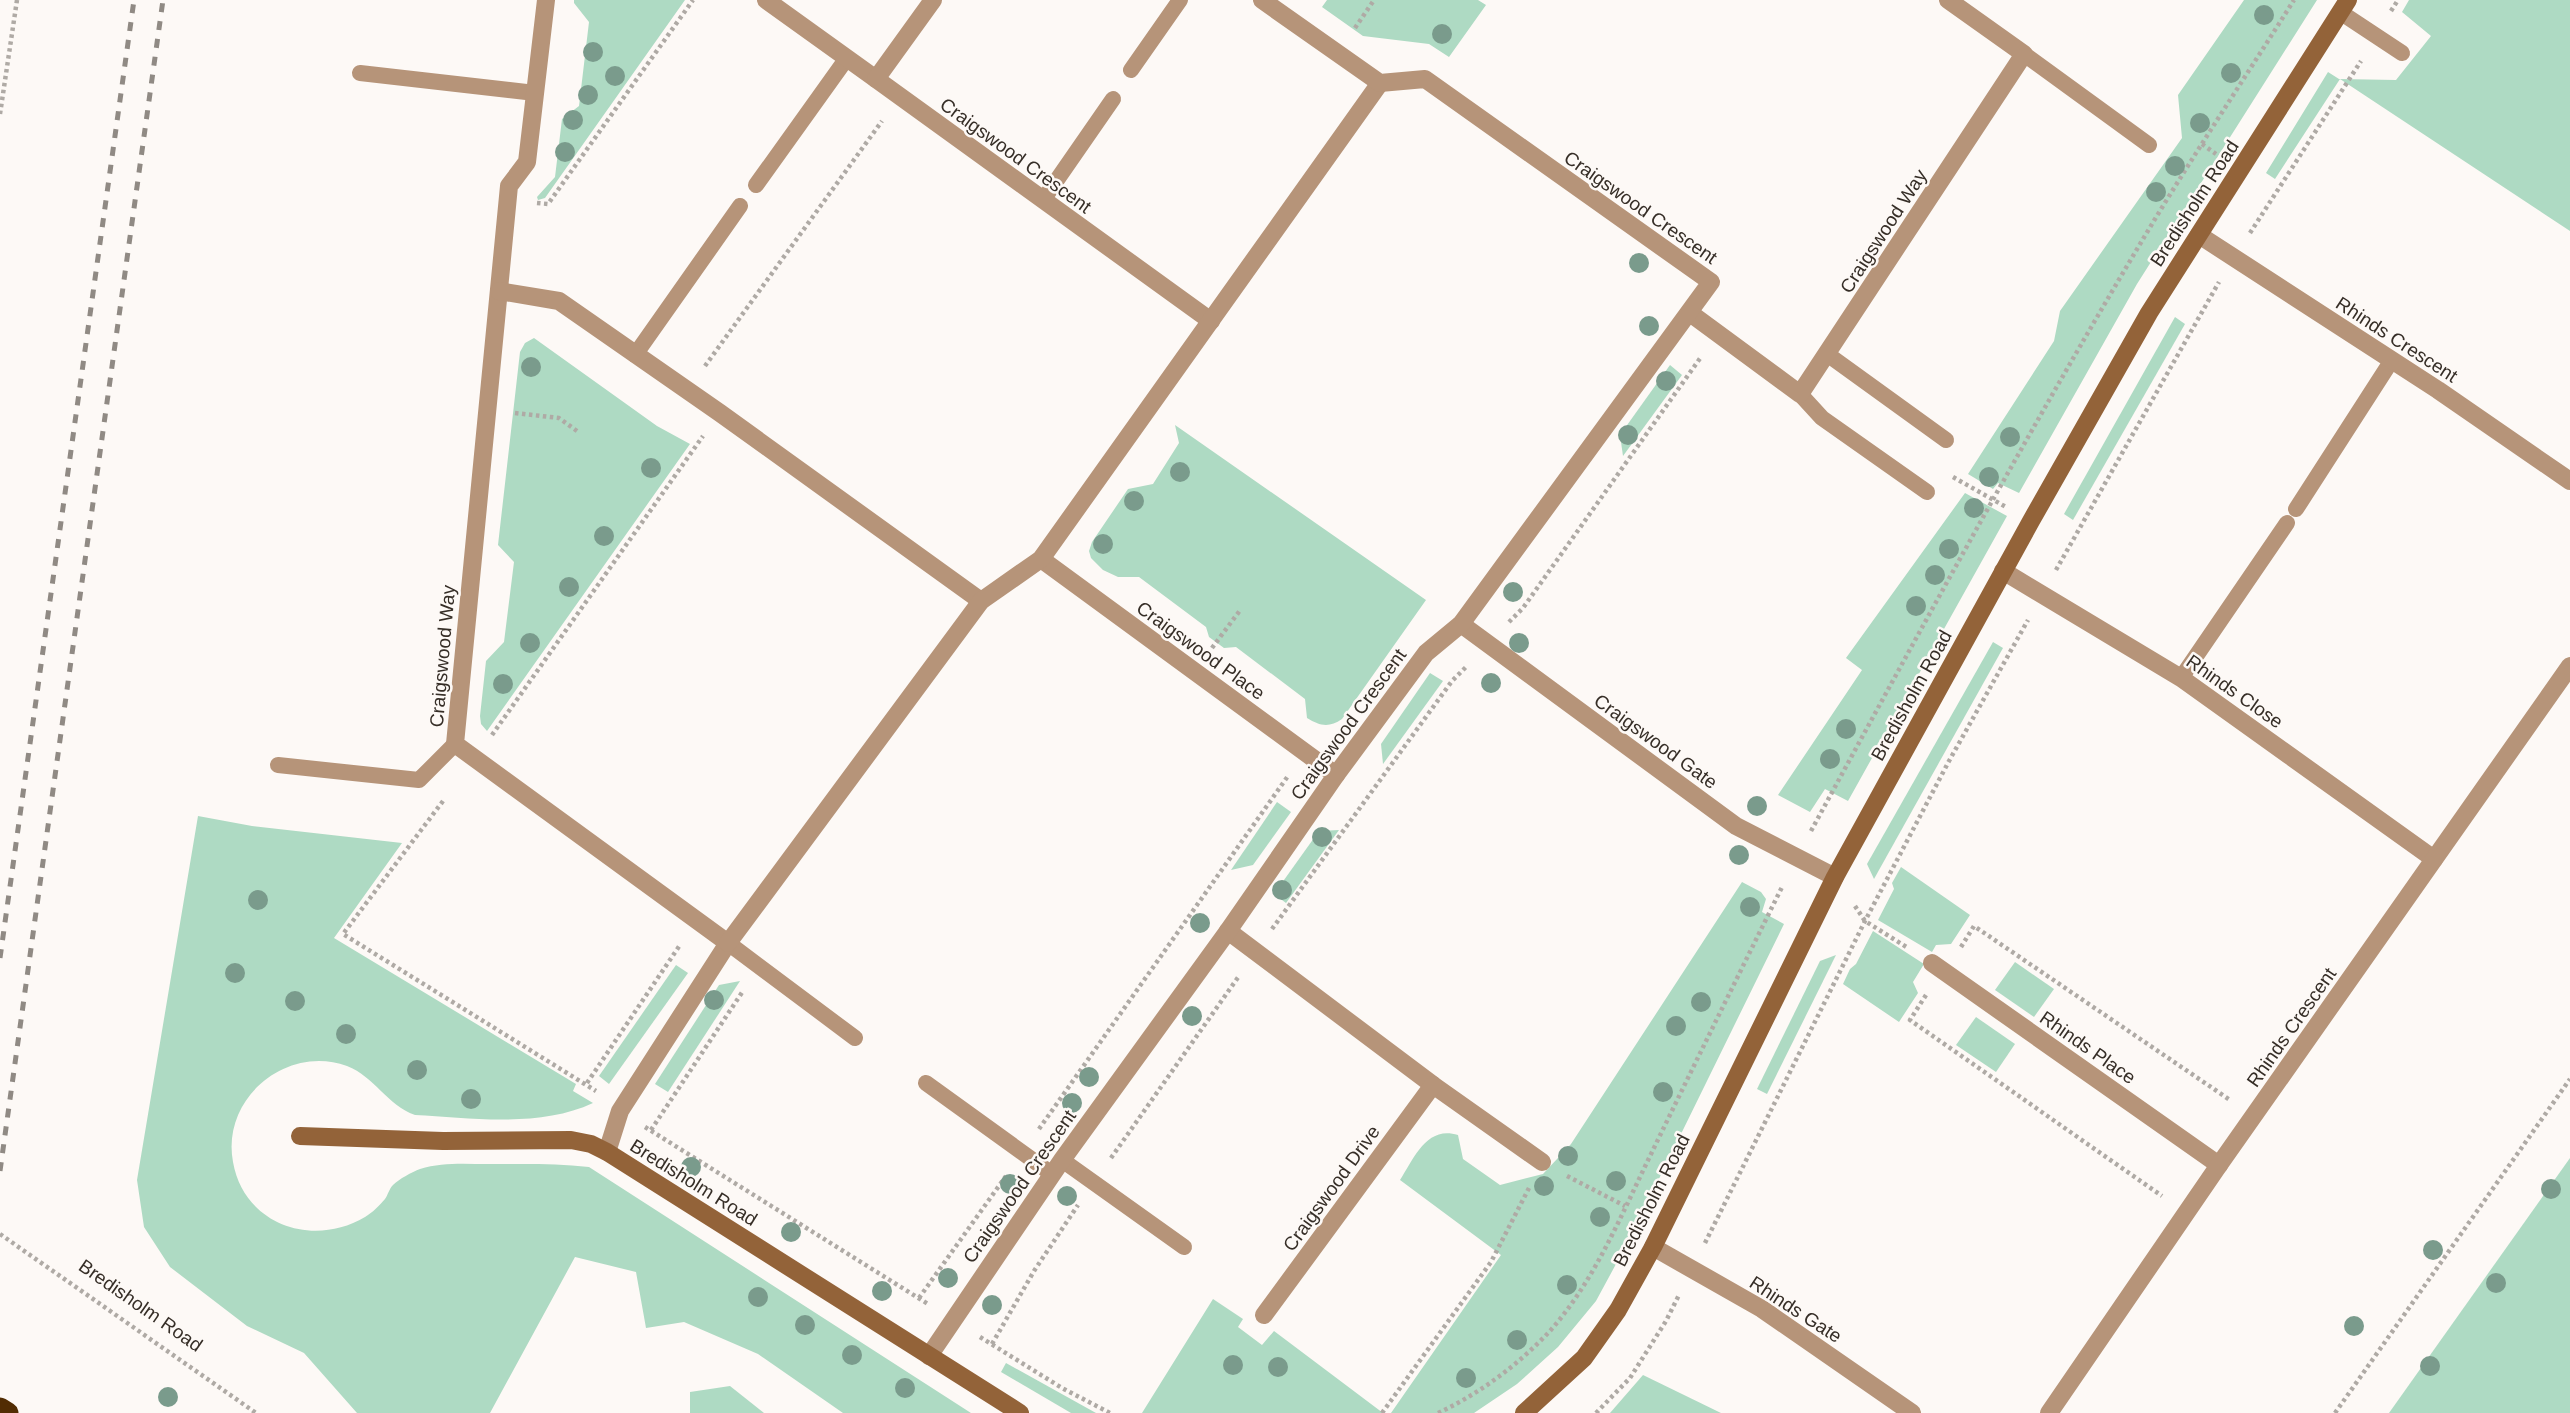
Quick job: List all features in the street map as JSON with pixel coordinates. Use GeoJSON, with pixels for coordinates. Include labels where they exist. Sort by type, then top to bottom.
{"type":"FeatureCollection","features":[{"type":"Feature","properties":{"kind":"highway"},"geometry":{"type":"LineString","coordinates":[[0,1408],[8,1413]]}},
{"type":"Feature","properties":{"kind":"street","name":"Craigswood Way"},"geometry":{"type":"LineString","coordinates":[[546,0],[527,162],[509,186],[454,744],[728,943]]}},
{"type":"Feature","properties":{"kind":"street","name":"Craigswood Crescent"},"geometry":{"type":"LineString","coordinates":[[766,0],[1211,321]]}},
{"type":"Feature","properties":{"kind":"street"},"geometry":{"type":"LineString","coordinates":[[876,79],[933,0]]}},
{"type":"Feature","properties":{"kind":"street"},"geometry":{"type":"LineString","coordinates":[[1948,0],[2024,54]]}},
{"type":"Feature","properties":{"kind":"street"},"geometry":{"type":"LineString","coordinates":[[607,1152],[620,1111],[728,943],[981,601],[1041,559],[1380,83],[1267,1]]}},
{"type":"Feature","properties":{"kind":"street","name":"Bredisholm Road"},"geometry":{"type":"LineString","coordinates":[[1524,1413],[1584,1358],[1618,1310],[1653,1247],[1835,877],[2003,571],[2149,313],[2344,6]]}},
{"type":"Feature","properties":{"kind":"street","name":"Craigswood Way"},"geometry":{"type":"LineString","coordinates":[[1800,394],[2024,54]]}},
{"type":"Feature","properties":{"kind":"street","name":"Craigswood Crescent"},"geometry":{"type":"LineString","coordinates":[[929,1356],[1057,1167],[1228,931],[1336,775],[1426,653],[1461,624],[1711,282],[1425,79],[1380,83]]}},
{"type":"Feature","properties":{"kind":"street","name":"Rhinds Crescent"},"geometry":{"type":"LineString","coordinates":[[2199,235],[2392,360],[2570,481]]}},
{"type":"Feature","properties":{"kind":"street"},"geometry":{"type":"LineString","coordinates":[[499,291],[559,301],[981,601]]}},
{"type":"Feature","properties":{"kind":"street"},"geometry":{"type":"LineString","coordinates":[[1690,313],[1800,394]]}},
{"type":"Feature","properties":{"kind":"street","name":"Craigswood Place"},"geometry":{"type":"LineString","coordinates":[[1041,559],[1336,775]]}},
{"type":"Feature","properties":{"kind":"street","name":"Rhinds Close"},"geometry":{"type":"LineString","coordinates":[[2003,571],[2180,678],[2434,859]]}},
{"type":"Feature","properties":{"kind":"street","name":"Craigswood Gate"},"geometry":{"type":"LineString","coordinates":[[1461,624],[1736,825],[1835,877]]}},
{"type":"Feature","properties":{"kind":"street","name":"Rhinds Crescent"},"geometry":{"type":"LineString","coordinates":[[2049,1413],[2219,1165],[2570,666]]}},
{"type":"Feature","properties":{"kind":"street"},"geometry":{"type":"LineString","coordinates":[[1228,931],[1433,1085],[1542,1162]]}},
{"type":"Feature","properties":{"kind":"street","name":"Rhinds Place"},"geometry":{"type":"LineString","coordinates":[[1932,963],[2219,1165]]}},
{"type":"Feature","properties":{"kind":"street","name":"Craigswood Drive"},"geometry":{"type":"LineString","coordinates":[[1264,1315],[1433,1085]]}},
{"type":"Feature","properties":{"kind":"street","name":"Bredisholm Road"},"geometry":{"type":"LineString","coordinates":[[300,1136],[443,1141],[571,1140],[591,1144],[1020,1413]]}},
{"type":"Feature","properties":{"kind":"street","name":"Rhinds Gate"},"geometry":{"type":"LineString","coordinates":[[1653,1247],[1762,1309],[1912,1413]]}},
{"type":"Feature","properties":{"kind":"lane"},"geometry":{"type":"LineString","coordinates":[[1131,70],[1180,0]]}},
{"type":"Feature","properties":{"kind":"lane"},"geometry":{"type":"LineString","coordinates":[[2344,6],[2376,35],[2402,53]]}},
{"type":"Feature","properties":{"kind":"lane"},"geometry":{"type":"LineString","coordinates":[[2024,54],[2149,145]]}},
{"type":"Feature","properties":{"kind":"lane"},"geometry":{"type":"LineString","coordinates":[[756,185],[847,58]]}},
{"type":"Feature","properties":{"kind":"lane"},"geometry":{"type":"LineString","coordinates":[[360,73],[535,93]]}},
{"type":"Feature","properties":{"kind":"lane"},"geometry":{"type":"LineString","coordinates":[[1043,200],[1113,99]]}},
{"type":"Feature","properties":{"kind":"lane"},"geometry":{"type":"LineString","coordinates":[[635,355],[740,206]]}},
{"type":"Feature","properties":{"kind":"lane"},"geometry":{"type":"LineString","coordinates":[[1827,354],[1945,440]]}},
{"type":"Feature","properties":{"kind":"lane"},"geometry":{"type":"LineString","coordinates":[[2180,678],[2291,516],[2392,360]]}},
{"type":"Feature","properties":{"kind":"lane"},"geometry":{"type":"LineString","coordinates":[[1800,394],[1822,418],[1927,492]]}},
{"type":"Feature","properties":{"kind":"lane"},"geometry":{"type":"LineString","coordinates":[[278,765],[419,780],[454,744]]}},
{"type":"Feature","properties":{"kind":"lane"},"geometry":{"type":"LineString","coordinates":[[728,943],[856,1038]]}},
{"type":"Feature","properties":{"kind":"lane"},"geometry":{"type":"LineString","coordinates":[[926,1083],[1022,1153],[1094,1182],[1184,1247]]}},
{"type":"Feature","properties":{"kind":"path"},"geometry":{"type":"LineString","coordinates":[[0,114],[17,0]]}},
{"type":"Feature","properties":{"kind":"path"},"geometry":{"type":"LineString","coordinates":[[508,201],[548,204],[693,0]]}},
{"type":"Feature","properties":{"kind":"path"},"geometry":{"type":"LineString","coordinates":[[1438,1413],[1510,1368],[1549,1331],[1577,1296],[1597,1262],[1797,857],[1909,649],[2156,218],[2294,0]]}},
{"type":"Feature","properties":{"kind":"path"},"geometry":{"type":"LineString","coordinates":[[1596,1413],[1630,1378],[1666,1321],[1865,921],[1949,761],[2200,313],[2398,0]]}},
{"type":"Feature","properties":{"kind":"path"},"geometry":{"type":"LineString","coordinates":[[687,391],[899,97]]}},
{"type":"Feature","properties":{"kind":"path"},"geometry":{"type":"LineString","coordinates":[[992,1344],[1034,1271],[1255,952],[1452,681],[1523,608],[1718,333]]}},
{"type":"Feature","properties":{"kind":"path"},"geometry":{"type":"LineString","coordinates":[[486,410],[559,418],[577,431]]}},
{"type":"Feature","properties":{"kind":"path"},"geometry":{"type":"LineString","coordinates":[[1195,671],[1241,609]]}},
{"type":"Feature","properties":{"kind":"path"},"geometry":{"type":"LineString","coordinates":[[919,1298],[1305,752]]}},
{"type":"Feature","properties":{"kind":"path"},"geometry":{"type":"LineString","coordinates":[[1835,877],[1865,921],[1932,963]]}},
{"type":"Feature","properties":{"kind":"path"},"geometry":{"type":"LineString","coordinates":[[587,1083],[696,921]]}},
{"type":"Feature","properties":{"kind":"path"},"geometry":{"type":"LineString","coordinates":[[651,1130],[759,966]]}},
{"type":"Feature","properties":{"kind":"path"},"geometry":{"type":"LineString","coordinates":[[2335,1413],[2570,1079]]}},
{"type":"Feature","properties":{"kind":"path"},"geometry":{"type":"LineString","coordinates":[[620,1111],[1062,1388],[1110,1413]]}},
{"type":"Feature","properties":{"kind":"path"},"geometry":{"type":"LineString","coordinates":[[1382,1413],[1491,1262],[1542,1162],[1625,1206]]}},
{"type":"Feature","properties":{"kind":"path","name":"Bredisholm Road"},"geometry":{"type":"LineString","coordinates":[[0,1234],[256,1413]]}},
{"type":"Feature","properties":{"kind":"green space"},"geometry":{"type":"Polygon","coordinates":[[[574,0],[685,0],[545,198],[538,200],[537,197],[555,177],[562,119],[579,106],[589,22],[574,0]]]}},
{"type":"Feature","properties":{"kind":"green space"},"geometry":{"type":"Polygon","coordinates":[[[1327,0],[1478,0],[1486,5],[1449,57],[1429,44],[1363,36],[1322,7],[1327,0]]]}},
{"type":"Feature","properties":{"kind":"green space"},"geometry":{"type":"Polygon","coordinates":[[[2244,0],[2317,0],[2137,284],[2019,493],[1998,483],[1993,489],[1968,474],[2054,341],[2060,311],[2182,138],[2178,95],[2244,0]]]}},
{"type":"Feature","properties":{"kind":"green space"},"geometry":{"type":"Polygon","coordinates":[[[2409,0],[2570,0],[2570,231],[2340,79],[2396,80],[2431,36],[2402,12],[2409,0]]]}},
{"type":"Feature","properties":{"kind":"green space"},"geometry":{"type":"Polygon","coordinates":[[[2328,72],[2340,79],[2275,179],[2266,173],[2328,72]]]}},
{"type":"Feature","properties":{"kind":"green space"},"geometry":{"type":"Polygon","coordinates":[[[2175,317],[2185,324],[2073,520],[2064,514],[2175,317]]]}},
{"type":"Feature","properties":{"kind":"green space"},"geometry":{"type":"Polygon","coordinates":[[[534,338],[657,426],[690,444],[487,731],[481,724],[480,716],[486,661],[504,642],[514,562],[498,545],[520,352],[525,343],[534,338]]]}},
{"type":"Feature","properties":{"kind":"green space"},"geometry":{"type":"Polygon","coordinates":[[[1670,365],[1682,375],[1623,456],[1620,435],[1670,365]]]}},
{"type":"Feature","properties":{"kind":"green space"},"geometry":{"type":"Polygon","coordinates":[[[1175,425],[1426,600],[1342,719],[1337,722],[1324,725],[1307,718],[1305,699],[1236,647],[1224,648],[1209,637],[1206,627],[1139,577],[1118,577],[1103,570],[1091,558],[1089,551],[1092,542],[1128,489],[1153,484],[1179,443],[1175,425]]]}},
{"type":"Feature","properties":{"kind":"green space"},"geometry":{"type":"Polygon","coordinates":[[[1965,493],[2007,516],[1848,801],[1825,789],[1810,812],[1778,795],[1862,670],[1846,658],[1965,493]]]}},
{"type":"Feature","properties":{"kind":"green space"},"geometry":{"type":"Polygon","coordinates":[[[1993,642],[2003,648],[1874,879],[1867,864],[1993,642]]]}},
{"type":"Feature","properties":{"kind":"green space"},"geometry":{"type":"Polygon","coordinates":[[[1430,673],[1443,681],[1383,764],[1381,744],[1430,673]]]}},
{"type":"Feature","properties":{"kind":"green space"},"geometry":{"type":"Polygon","coordinates":[[[1277,802],[1291,812],[1253,865],[1231,870],[1277,802]]]}},
{"type":"Feature","properties":{"kind":"green space"},"geometry":{"type":"Polygon","coordinates":[[[198,816],[252,826],[402,843],[334,938],[576,1084],[573,1091],[593,1103],[572,1111],[528,1119],[415,1115],[396,1105],[365,1077],[347,1066],[324,1061],[302,1063],[281,1070],[263,1082],[248,1098],[237,1117],[232,1139],[233,1162],[240,1184],[251,1202],[266,1215],[284,1225],[303,1230],[345,1226],[373,1211],[385,1199],[390,1188],[402,1178],[420,1169],[437,1165],[538,1164],[589,1167],[971,1413],[843,1413],[758,1354],[684,1322],[646,1328],[636,1272],[575,1257],[490,1413],[357,1413],[304,1353],[247,1326],[170,1267],[144,1227],[137,1180],[198,816]]]}},
{"type":"Feature","properties":{"kind":"green space"},"geometry":{"type":"Polygon","coordinates":[[[1339,830],[1286,903],[1274,894],[1319,831],[1339,830]]]}},
{"type":"Feature","properties":{"kind":"green space"},"geometry":{"type":"Polygon","coordinates":[[[1901,867],[1970,915],[1951,944],[1936,945],[1932,952],[1878,920],[1894,889],[1892,883],[1901,867]]]}},
{"type":"Feature","properties":{"kind":"green space"},"geometry":{"type":"Polygon","coordinates":[[[1742,882],[1761,892],[1766,899],[1762,912],[1784,924],[1629,1240],[1596,1301],[1558,1347],[1517,1384],[1474,1413],[1391,1413],[1501,1255],[1400,1180],[1416,1153],[1430,1139],[1447,1133],[1458,1135],[1463,1159],[1500,1185],[1543,1174],[1571,1144],[1742,882]]]}},
{"type":"Feature","properties":{"kind":"green space"},"geometry":{"type":"Polygon","coordinates":[[[1873,931],[1924,964],[1913,982],[1918,993],[1899,1022],[1843,984],[1873,931]]]}},
{"type":"Feature","properties":{"kind":"green space"},"geometry":{"type":"Polygon","coordinates":[[[1836,955],[1767,1094],[1757,1089],[1820,961],[1836,955]]]}},
{"type":"Feature","properties":{"kind":"green space"},"geometry":{"type":"Polygon","coordinates":[[[2015,962],[2054,989],[2034,1017],[1995,990],[2015,962]]]}},
{"type":"Feature","properties":{"kind":"green space"},"geometry":{"type":"Polygon","coordinates":[[[676,965],[688,973],[609,1084],[599,1076],[676,965]]]}},
{"type":"Feature","properties":{"kind":"green space"},"geometry":{"type":"Polygon","coordinates":[[[740,981],[668,1092],[655,1084],[719,985],[740,981]]]}},
{"type":"Feature","properties":{"kind":"green space"},"geometry":{"type":"Polygon","coordinates":[[[1976,1017],[2015,1044],[1996,1072],[1956,1045],[1976,1017]]]}},
{"type":"Feature","properties":{"kind":"green space"},"geometry":{"type":"Polygon","coordinates":[[[2570,1158],[2570,1413],[2389,1413],[2570,1158]]]}},
{"type":"Feature","properties":{"kind":"green space"},"geometry":{"type":"Polygon","coordinates":[[[1213,1299],[1243,1319],[1238,1327],[1262,1345],[1274,1331],[1383,1413],[1142,1413],[1213,1299]]]}},
{"type":"Feature","properties":{"kind":"green space"},"geometry":{"type":"Polygon","coordinates":[[[1006,1363],[1096,1413],[1071,1413],[1001,1372],[1006,1363]]]}},
{"type":"Feature","properties":{"kind":"green space"},"geometry":{"type":"Polygon","coordinates":[[[1643,1375],[1721,1413],[1610,1413],[1643,1375]]]}},
{"type":"Feature","properties":{"kind":"green space"},"geometry":{"type":"Polygon","coordinates":[[[730,1386],[764,1413],[690,1413],[690,1392],[730,1386]]]}},
{"type":"Feature","properties":{"kind":"railway"},"geometry":{"type":"LineString","coordinates":[[0,958],[134,0]]}},
{"type":"Feature","properties":{"kind":"railway"},"geometry":{"type":"LineString","coordinates":[[0,1171],[163,0]]}}]}
